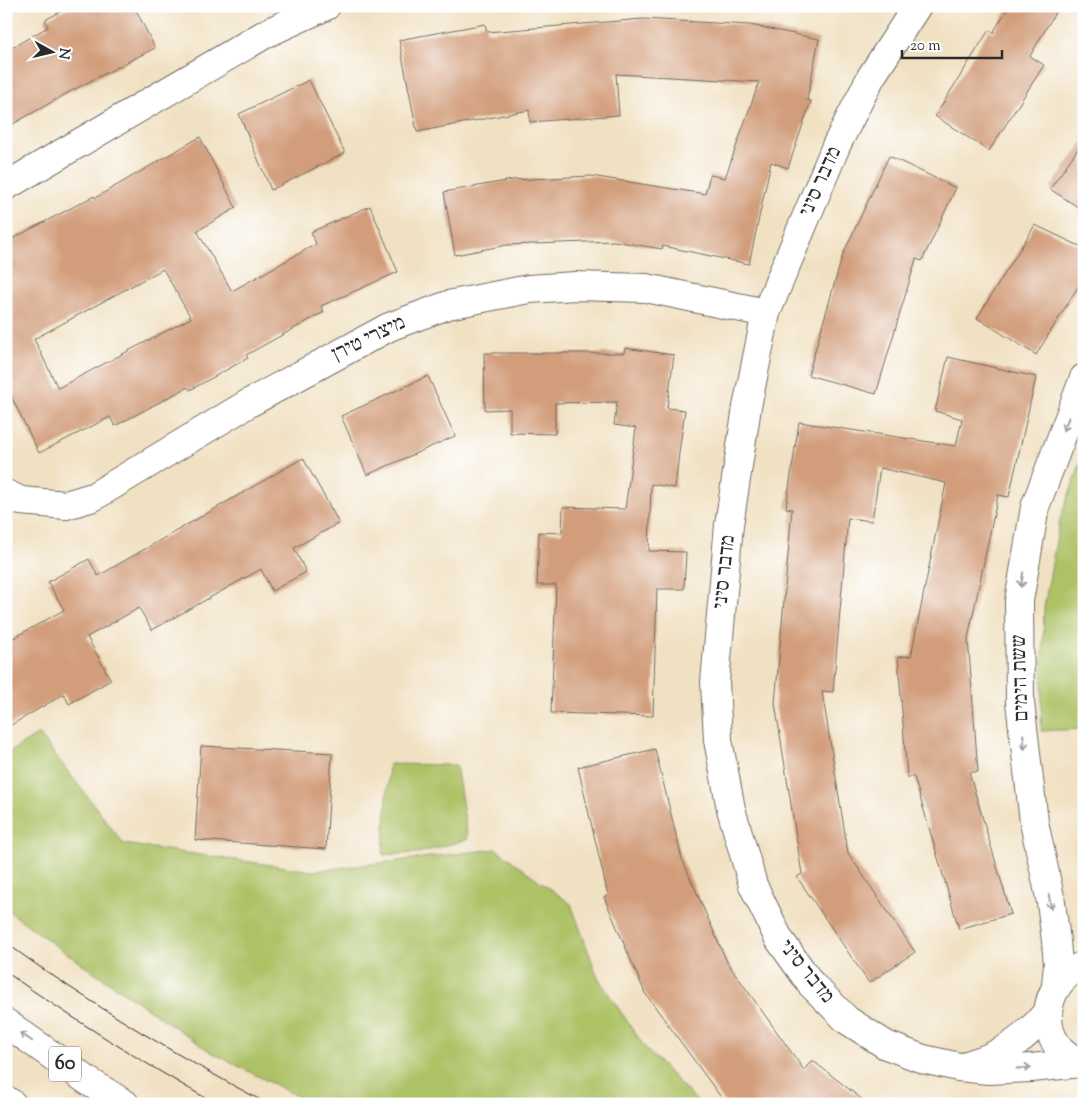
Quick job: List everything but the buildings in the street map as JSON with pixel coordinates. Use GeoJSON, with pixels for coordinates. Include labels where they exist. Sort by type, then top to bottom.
{"type":"FeatureCollection","features":[{"type":"Feature","properties":{"kind":"main road"},"geometry":{"type":"LineString","coordinates":[[6,186],[267,33],[326,6]]}},
{"type":"Feature","properties":{"kind":"main road","name":"מדבר סיני"},"geometry":{"type":"LineString","coordinates":[[914,7],[871,77],[836,146],[766,312],[737,466],[728,544],[715,682],[718,740],[731,809],[753,884],[779,939],[811,984],[846,1020],[886,1045],[923,1059],[958,1067],[989,1070],[1082,1063]]}},
{"type":"Feature","properties":{"kind":"main road","name":"מיצרי טירן"},"geometry":{"type":"LineString","coordinates":[[6,494],[21,501],[66,505],[93,497],[249,403],[389,327],[448,305],[529,289],[575,286],[646,288],[766,312]]}},
{"type":"Feature","properties":{"kind":"main road","name":"ששת הימים"},"geometry":{"type":"LineString","coordinates":[[1048,1011],[1049,1002],[1056,985],[1058,965],[1051,902],[1034,822],[1020,702],[1019,601],[1035,507],[1084,378]]}},
{"type":"Feature","properties":{"kind":"main road"},"geometry":{"type":"LineString","coordinates":[[1056,985],[1069,973],[1084,965]]}},
{"type":"Feature","properties":{"kind":"main road"},"geometry":{"type":"LineString","coordinates":[[1048,1011],[1049,1028],[1052,1037],[1066,1054],[1082,1063]]}},
{"type":"Feature","properties":{"kind":"main road","name":"מדבר סיני"},"geometry":{"type":"LineString","coordinates":[[958,1067],[984,1060],[1019,1042],[1048,1011]]}},
{"type":"Feature","properties":{"kind":"main road","name":"60"},"geometry":{"type":"LineString","coordinates":[[6,1023],[88,1081],[125,1104]]}},
{"type":"Feature","properties":{"kind":"main road"},"geometry":{"type":"LineString","coordinates":[[6,1100],[12,1104]]}},
{"type":"Feature","properties":{"kind":"green space"},"geometry":{"type":"Polygon","coordinates":[[[1084,454],[1084,729],[1041,731],[1044,608],[1060,519],[1084,454]]]}},
{"type":"Feature","properties":{"kind":"green space"},"geometry":{"type":"Polygon","coordinates":[[[39,734],[124,844],[313,871],[496,849],[571,904],[598,978],[646,1049],[700,1104],[312,1104],[211,1052],[59,948],[6,909],[6,754],[39,734]]]}},
{"type":"Feature","properties":{"kind":"green space"},"geometry":{"type":"Polygon","coordinates":[[[389,764],[456,765],[468,839],[419,853],[383,855],[389,764]]]}},
{"type":"Feature","properties":{"kind":"tram line"},"geometry":{"type":"LineString","coordinates":[[6,943],[69,987],[134,1028],[268,1104]]}},
{"type":"Feature","properties":{"kind":"tram line"},"geometry":{"type":"LineString","coordinates":[[6,972],[110,1041],[216,1104]]}}]}
